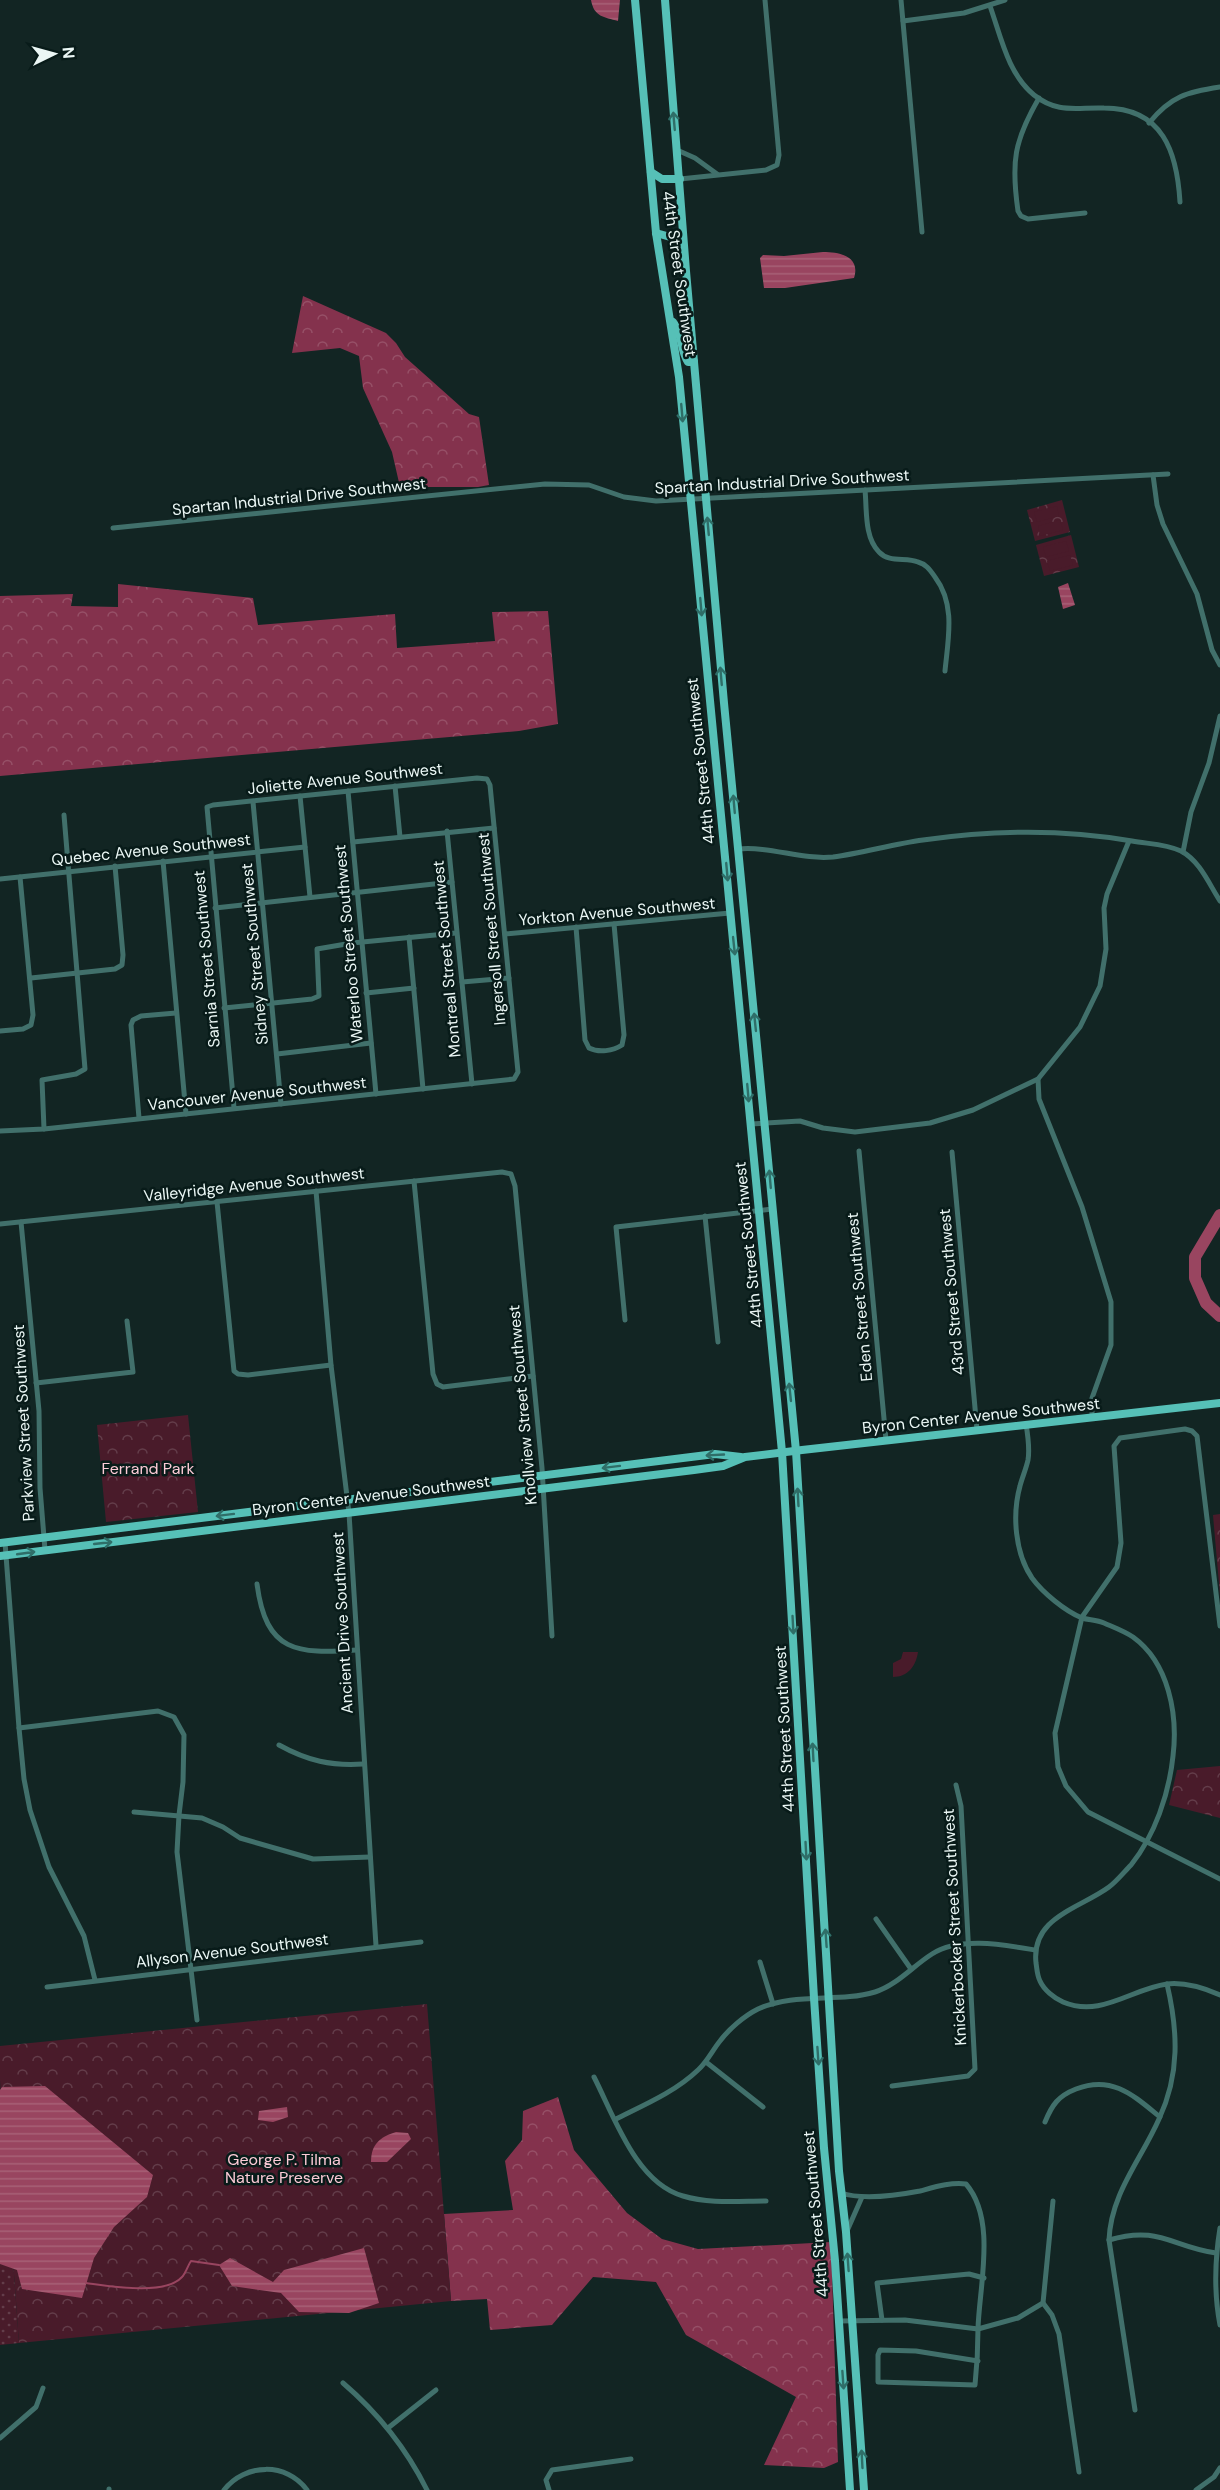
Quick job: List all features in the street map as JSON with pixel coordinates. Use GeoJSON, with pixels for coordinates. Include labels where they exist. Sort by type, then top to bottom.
{"type":"FeatureCollection","features":[{"type":"Feature","properties":{"kind":"main road","name":"44th Street Southwest"},"geometry":{"type":"LineString","coordinates":[[635,0],[656,233],[679,377],[782,1452],[814,1998],[850,2490]]}},
{"type":"Feature","properties":{"kind":"main road","name":"44th Street Southwest"},"geometry":{"type":"LineString","coordinates":[[665,0],[705,498],[796,1451],[841,2193],[853,2320],[864,2490]]}},
{"type":"Feature","properties":{"kind":"main road"},"geometry":{"type":"LineString","coordinates":[[651,172],[662,179],[680,179]]}},
{"type":"Feature","properties":{"kind":"main road"},"geometry":{"type":"LineString","coordinates":[[656,233],[674,238],[686,271]]}},
{"type":"Feature","properties":{"kind":"main road"},"geometry":{"type":"LineString","coordinates":[[670,320],[677,327],[686,361],[694,362]]}},
{"type":"Feature","properties":{"kind":"main road"},"geometry":{"type":"LineString","coordinates":[[704,644],[712,643],[719,650]]}},
{"type":"Feature","properties":{"kind":"main road"},"geometry":{"type":"LineString","coordinates":[[716,753],[725,762],[730,763]]}},
{"type":"Feature","properties":{"kind":"main road"},"geometry":{"type":"LineString","coordinates":[[722,831],[731,844],[738,849]]}},
{"type":"Feature","properties":{"kind":"main road"},"geometry":{"type":"LineString","coordinates":[[724,849],[740,863]]}},
{"type":"Feature","properties":{"kind":"main road"},"geometry":{"type":"LineString","coordinates":[[730,913],[745,916]]}},
{"type":"Feature","properties":{"kind":"main road"},"geometry":{"type":"LineString","coordinates":[[744,1043],[757,1047]]}},
{"type":"Feature","properties":{"kind":"main road","name":"Byron Center Avenue Southwest"},"geometry":{"type":"LineString","coordinates":[[3,1543],[715,1454],[745,1457],[1220,1403]]}},
{"type":"Feature","properties":{"kind":"main road","name":"Byron Center Avenue Southwest"},"geometry":{"type":"LineString","coordinates":[[3,1556],[720,1467],[745,1457]]}},
{"type":"Feature","properties":{"kind":"main road"},"geometry":{"type":"LineString","coordinates":[[804,1825],[813,1831],[819,1842]]}},
{"type":"Feature","properties":{"kind":"main road"},"geometry":{"type":"LineString","coordinates":[[846,2429],[860,2429]]}},
{"type":"Feature","properties":{"kind":"street"},"geometry":{"type":"LineString","coordinates":[[680,179],[766,170],[777,165],[779,155],[765,0]]}},
{"type":"Feature","properties":{"kind":"street"},"geometry":{"type":"LineString","coordinates":[[901,0],[922,232]]}},
{"type":"Feature","properties":{"kind":"street"},"geometry":{"type":"LineString","coordinates":[[903,21],[955,15],[1005,0]]}},
{"type":"Feature","properties":{"kind":"street"},"geometry":{"type":"LineString","coordinates":[[990,6],[1015,73],[1023,84],[1039,98],[1069,110],[1105,108],[1121,110],[1149,123],[1163,136],[1173,154],[1177,169],[1180,202]]}},
{"type":"Feature","properties":{"kind":"street"},"geometry":{"type":"LineString","coordinates":[[1149,123],[1163,107],[1176,98],[1190,92],[1220,87]]}},
{"type":"Feature","properties":{"kind":"street"},"geometry":{"type":"LineString","coordinates":[[1039,98],[1022,129],[1017,145],[1014,169],[1018,211],[1021,216],[1028,219],[1085,213]]}},
{"type":"Feature","properties":{"kind":"street"},"geometry":{"type":"LineString","coordinates":[[677,150],[694,158],[718,175]]}},
{"type":"Feature","properties":{"kind":"street","name":"Spartan Industrial Drive Southwest"},"geometry":{"type":"LineString","coordinates":[[113,528],[545,484],[589,485],[640,500],[690,500],[1168,474]]}},
{"type":"Feature","properties":{"kind":"street"},"geometry":{"type":"LineString","coordinates":[[1153,475],[1157,505],[1163,524],[1197,594],[1212,650],[1220,665]]}},
{"type":"Feature","properties":{"kind":"street"},"geometry":{"type":"LineString","coordinates":[[865,490],[871,540],[878,552],[886,557],[915,560],[924,564],[941,585],[948,602],[949,618],[945,671]]}},
{"type":"Feature","properties":{"kind":"street"},"geometry":{"type":"LineString","coordinates":[[1183,852],[1191,812],[1209,763],[1220,716]]}},
{"type":"Feature","properties":{"kind":"street","name":"Joliette Avenue Southwest"},"geometry":{"type":"LineString","coordinates":[[207,807],[395,786],[487,779]]}},
{"type":"Feature","properties":{"kind":"street","name":"Ingersoll Street Southwest"},"geometry":{"type":"LineString","coordinates":[[487,779],[505,934],[518,1072],[516,1078]]}},
{"type":"Feature","properties":{"kind":"street"},"geometry":{"type":"LineString","coordinates":[[395,786],[400,837]]}},
{"type":"Feature","properties":{"kind":"street","name":"Waterloo Street Southwest"},"geometry":{"type":"LineString","coordinates":[[348,791],[376,1094]]}},
{"type":"Feature","properties":{"kind":"street"},"geometry":{"type":"LineString","coordinates":[[300,796],[310,897]]}},
{"type":"Feature","properties":{"kind":"street","name":"Sidney Street Southwest"},"geometry":{"type":"LineString","coordinates":[[253,802],[281,1104]]}},
{"type":"Feature","properties":{"kind":"street","name":"Sarnia Street Southwest"},"geometry":{"type":"LineString","coordinates":[[207,807],[234,1108]]}},
{"type":"Feature","properties":{"kind":"street"},"geometry":{"type":"LineString","coordinates":[[44,1129],[42,1080],[76,1074],[85,1069],[64,815]]}},
{"type":"Feature","properties":{"kind":"street"},"geometry":{"type":"LineString","coordinates":[[353,842],[494,828]]}},
{"type":"Feature","properties":{"kind":"street","name":"Montreal Street Southwest"},"geometry":{"type":"LineString","coordinates":[[447,831],[471,1084]]}},
{"type":"Feature","properties":{"kind":"street"},"geometry":{"type":"LineString","coordinates":[[738,849],[768,849],[819,857],[923,840],[1022,832],[1078,833],[1166,846],[1183,852],[1199,866],[1220,901]]}},
{"type":"Feature","properties":{"kind":"street"},"geometry":{"type":"LineString","coordinates":[[751,1124],[800,1121],[823,1128],[855,1132],[930,1123],[973,1110],[1038,1079],[1080,1027],[1097,992],[1106,949],[1104,908],[1107,894],[1129,841]]}},
{"type":"Feature","properties":{"kind":"street","name":"Quebec Avenue Southwest"},"geometry":{"type":"LineString","coordinates":[[0,879],[305,847]]}},
{"type":"Feature","properties":{"kind":"street"},"geometry":{"type":"LineString","coordinates":[[163,861],[186,1114]]}},
{"type":"Feature","properties":{"kind":"street"},"geometry":{"type":"LineString","coordinates":[[31,978],[115,969],[122,965],[115,866]]}},
{"type":"Feature","properties":{"kind":"street"},"geometry":{"type":"LineString","coordinates":[[0,1031],[23,1029],[31,1024],[33,1015],[20,877]]}},
{"type":"Feature","properties":{"kind":"street"},"geometry":{"type":"LineString","coordinates":[[215,908],[452,882]]}},
{"type":"Feature","properties":{"kind":"street","name":"Yorkton Avenue Southwest"},"geometry":{"type":"LineString","coordinates":[[505,934],[730,913]]}},
{"type":"Feature","properties":{"kind":"street"},"geometry":{"type":"LineString","coordinates":[[576,927],[585,1040],[589,1048],[617,1049],[622,1045],[624,1035],[614,924]]}},
{"type":"Feature","properties":{"kind":"street"},"geometry":{"type":"LineString","coordinates":[[224,1008],[312,999],[319,996],[317,950],[361,942],[456,933]]}},
{"type":"Feature","properties":{"kind":"street"},"geometry":{"type":"LineString","coordinates":[[410,938],[423,1089]]}},
{"type":"Feature","properties":{"kind":"street"},"geometry":{"type":"LineString","coordinates":[[462,982],[509,978]]}},
{"type":"Feature","properties":{"kind":"street"},"geometry":{"type":"LineString","coordinates":[[366,993],[414,988]]}},
{"type":"Feature","properties":{"kind":"street"},"geometry":{"type":"LineString","coordinates":[[139,1119],[131,1026],[133,1020],[141,1016],[177,1013]]}},
{"type":"Feature","properties":{"kind":"street"},"geometry":{"type":"LineString","coordinates":[[277,1054],[371,1043]]}},
{"type":"Feature","properties":{"kind":"street","name":"Vancouver Avenue Southwest"},"geometry":{"type":"LineString","coordinates":[[0,1131],[44,1129],[516,1078]]}},
{"type":"Feature","properties":{"kind":"street"},"geometry":{"type":"LineString","coordinates":[[1038,1079],[1039,1099],[1082,1207],[1111,1302],[1111,1345],[1092,1398],[1092,1417]]}},
{"type":"Feature","properties":{"kind":"street","name":"Eden Street Southwest"},"geometry":{"type":"LineString","coordinates":[[859,1151],[886,1440]]}},
{"type":"Feature","properties":{"kind":"street","name":"43rd Street Southwest"},"geometry":{"type":"LineString","coordinates":[[952,1152],[977,1430]]}},
{"type":"Feature","properties":{"kind":"street","name":"Valleyridge Avenue Southwest"},"geometry":{"type":"LineString","coordinates":[[0,1224],[502,1172],[511,1174]]}},
{"type":"Feature","properties":{"kind":"street","name":"Knollview Street Southwest"},"geometry":{"type":"LineString","coordinates":[[511,1174],[515,1186],[543,1476],[552,1636]]}},
{"type":"Feature","properties":{"kind":"street"},"geometry":{"type":"LineString","coordinates":[[414,1181],[433,1374],[436,1384],[443,1387],[533,1376]]}},
{"type":"Feature","properties":{"kind":"street","name":"Ancient Drive Southwest"},"geometry":{"type":"LineString","coordinates":[[315,1191],[345,1500],[349,1513],[376,1946]]}},
{"type":"Feature","properties":{"kind":"street"},"geometry":{"type":"LineString","coordinates":[[217,1202],[234,1371],[248,1376],[331,1365]]}},
{"type":"Feature","properties":{"kind":"street"},"geometry":{"type":"LineString","coordinates":[[625,1320],[616,1227],[772,1209]]}},
{"type":"Feature","properties":{"kind":"street"},"geometry":{"type":"LineString","coordinates":[[705,1216],[718,1342]]}},
{"type":"Feature","properties":{"kind":"street","name":"Parkview Street Southwest"},"geometry":{"type":"LineString","coordinates":[[21,1222],[36,1383],[45,1550]]}},
{"type":"Feature","properties":{"kind":"street"},"geometry":{"type":"LineString","coordinates":[[36,1383],[133,1372],[128,1321]]}},
{"type":"Feature","properties":{"kind":"street"},"geometry":{"type":"LineString","coordinates":[[1026,1424],[1028,1462],[1020,1487],[1016,1513],[1021,1555],[1033,1579],[1053,1599],[1082,1617],[1101,1622],[1132,1637],[1153,1658],[1171,1698],[1175,1728],[1168,1786],[1147,1842],[1131,1864],[1110,1886],[1053,1920],[1042,1932],[1035,1950],[1037,1972],[1046,1989],[1057,2000],[1075,2007],[1091,2008],[1167,1984],[1191,1985],[1220,1995]]}},
{"type":"Feature","properties":{"kind":"street"},"geometry":{"type":"LineString","coordinates":[[1220,1626],[1197,1436],[1185,1429],[1120,1438],[1114,1446],[1121,1525],[1119,1555],[1116,1567],[1082,1617],[1055,1733],[1058,1767],[1066,1786],[1088,1812],[1220,1879]]}},
{"type":"Feature","properties":{"kind":"street"},"geometry":{"type":"LineString","coordinates":[[3,1543],[24,1779],[38,1840],[59,1891],[84,1936],[95,1980]]}},
{"type":"Feature","properties":{"kind":"street"},"geometry":{"type":"LineString","coordinates":[[257,1584],[265,1619],[285,1643],[309,1652],[357,1650]]}},
{"type":"Feature","properties":{"kind":"street"},"geometry":{"type":"LineString","coordinates":[[19,1728],[158,1711],[174,1717],[184,1736],[177,1852],[197,2020]]}},
{"type":"Feature","properties":{"kind":"street"},"geometry":{"type":"LineString","coordinates":[[279,1745],[316,1763],[338,1766],[363,1764]]}},
{"type":"Feature","properties":{"kind":"street","name":"Knickerbocker Street Southwest"},"geometry":{"type":"LineString","coordinates":[[892,2086],[968,2076],[975,2069],[961,1806],[956,1785]]}},
{"type":"Feature","properties":{"kind":"street"},"geometry":{"type":"LineString","coordinates":[[134,1812],[202,1818],[223,1827],[240,1838],[313,1859],[369,1857]]}},
{"type":"Feature","properties":{"kind":"street"},"geometry":{"type":"LineString","coordinates":[[876,1919],[911,1969]]}},
{"type":"Feature","properties":{"kind":"street","name":"Allyson Avenue Southwest"},"geometry":{"type":"LineString","coordinates":[[47,1987],[421,1942]]}},
{"type":"Feature","properties":{"kind":"street"},"geometry":{"type":"LineString","coordinates":[[616,2119],[671,2091],[706,2062],[721,2040],[739,2022],[758,2010],[773,2004],[875,1992],[891,1985],[934,1952],[969,1944],[1011,1946],[1035,1950]]}},
{"type":"Feature","properties":{"kind":"street"},"geometry":{"type":"LineString","coordinates":[[760,1962],[773,2004]]}},
{"type":"Feature","properties":{"kind":"street"},"geometry":{"type":"LineString","coordinates":[[1135,2410],[1109,2240],[1110,2220],[1123,2183],[1160,2117],[1176,2068],[1176,2035],[1167,1984]]}},
{"type":"Feature","properties":{"kind":"street"},"geometry":{"type":"LineString","coordinates":[[706,2062],[763,2107]]}},
{"type":"Feature","properties":{"kind":"street"},"geometry":{"type":"LineString","coordinates":[[594,2076],[641,2166],[669,2191],[683,2196],[710,2200],[766,2201]]}},
{"type":"Feature","properties":{"kind":"street"},"geometry":{"type":"LineString","coordinates":[[1045,2122],[1051,2106],[1059,2097],[1090,2084],[1110,2085],[1132,2094],[1160,2117]]}},
{"type":"Feature","properties":{"kind":"street"},"geometry":{"type":"LineString","coordinates":[[841,2193],[862,2197],[913,2192],[958,2183],[966,2184],[975,2199],[983,2227],[985,2248],[978,2329],[978,2361],[975,2385],[878,2382],[880,2350],[915,2350],[978,2361]]}},
{"type":"Feature","properties":{"kind":"street"},"geometry":{"type":"LineString","coordinates":[[846,2232],[862,2197]]}},
{"type":"Feature","properties":{"kind":"street"},"geometry":{"type":"LineString","coordinates":[[1053,2201],[1043,2303],[1052,2315],[1059,2334],[1079,2472]]}},
{"type":"Feature","properties":{"kind":"street"},"geometry":{"type":"LineString","coordinates":[[1220,2228],[1216,2253],[1220,2325]]}},
{"type":"Feature","properties":{"kind":"street"},"geometry":{"type":"LineString","coordinates":[[1109,2240],[1125,2235],[1142,2234],[1166,2237],[1201,2251],[1216,2253]]}},
{"type":"Feature","properties":{"kind":"street"},"geometry":{"type":"LineString","coordinates":[[882,2320],[877,2283],[969,2274],[984,2278]]}},
{"type":"Feature","properties":{"kind":"street"},"geometry":{"type":"LineString","coordinates":[[839,2322],[905,2320],[978,2329],[1018,2318],[1043,2303]]}},
{"type":"Feature","properties":{"kind":"street"},"geometry":{"type":"LineString","coordinates":[[342,2383],[367,2404],[388,2428],[427,2490]]}},
{"type":"Feature","properties":{"kind":"street"},"geometry":{"type":"LineString","coordinates":[[0,2438],[36,2407],[43,2388]]}},
{"type":"Feature","properties":{"kind":"street"},"geometry":{"type":"LineString","coordinates":[[388,2428],[436,2390]]}},
{"type":"Feature","properties":{"kind":"street"},"geometry":{"type":"LineString","coordinates":[[549,2490],[546,2480],[552,2470],[631,2459]]}},
{"type":"Feature","properties":{"kind":"street"},"geometry":{"type":"LineString","coordinates":[[1196,2490],[1214,2477],[1220,2468]]}},
{"type":"Feature","properties":{"kind":"street"},"geometry":{"type":"LineString","coordinates":[[224,2490],[242,2474],[266,2469],[288,2472],[307,2490]]}},
{"type":"Feature","properties":{"kind":"green space"},"geometry":{"type":"Polygon","coordinates":[[[303,296],[386,333],[405,357],[469,414],[479,417],[489,485],[400,487],[392,452],[363,388],[359,356],[340,348],[292,353],[303,296]]]}},
{"type":"Feature","properties":{"kind":"green space"},"geometry":{"type":"Polygon","coordinates":[[[1062,500],[1070,532],[1035,541],[1027,510],[1062,500]]]}},
{"type":"Feature","properties":{"kind":"green space"},"geometry":{"type":"Polygon","coordinates":[[[1057,506],[1059,516],[1037,522],[1034,512],[1057,506]]]}},
{"type":"Feature","properties":{"kind":"green space"},"geometry":{"type":"Polygon","coordinates":[[[1060,520],[1063,530],[1040,536],[1038,526],[1060,520]]]}},
{"type":"Feature","properties":{"kind":"green space"},"geometry":{"type":"Polygon","coordinates":[[[1071,535],[1079,567],[1044,576],[1036,545],[1071,535]]]}},
{"type":"Feature","properties":{"kind":"green space"},"geometry":{"type":"Polygon","coordinates":[[[1066,541],[1069,551],[1046,557],[1043,547],[1066,541]]]}},
{"type":"Feature","properties":{"kind":"green space"},"geometry":{"type":"Polygon","coordinates":[[[1070,555],[1073,565],[1050,571],[1047,561],[1070,555]]]}},
{"type":"Feature","properties":{"kind":"green space"},"geometry":{"type":"Polygon","coordinates":[[[118,584],[253,598],[258,625],[395,614],[397,648],[495,641],[492,612],[548,611],[558,724],[519,731],[0,776],[0,596],[73,594],[71,606],[118,607],[118,584]]]}},
{"type":"Feature","properties":{"kind":"green space","name":"Ferrand Park"},"geometry":{"type":"Polygon","coordinates":[[[188,1415],[198,1512],[106,1522],[97,1425],[188,1415]]]}},
{"type":"Feature","properties":{"kind":"green space"},"geometry":{"type":"Polygon","coordinates":[[[1220,1514],[1220,1595],[1213,1515],[1220,1514]]]}},
{"type":"Feature","properties":{"kind":"green space"},"geometry":{"type":"Polygon","coordinates":[[[903,1652],[918,1652],[915,1662],[907,1673],[893,1677],[893,1663],[901,1659],[903,1652]]]}},
{"type":"Feature","properties":{"kind":"green space"},"geometry":{"type":"Polygon","coordinates":[[[1220,1766],[1220,1818],[1169,1805],[1177,1770],[1220,1766]]]}},
{"type":"Feature","properties":{"kind":"green space","name":"George P. Tilma Nature Preserve"},"geometry":{"type":"Polygon","coordinates":[[[427,2004],[451,2301],[19,2343],[0,2080],[0,2046],[427,2004]]]}},
{"type":"Feature","properties":{"kind":"green space"},"geometry":{"type":"Polygon","coordinates":[[[0,2080],[19,2343],[0,2345],[0,2080]]]}},
{"type":"Feature","properties":{"kind":"green space"},"geometry":{"type":"Polygon","coordinates":[[[558,2097],[574,2150],[627,2213],[662,2239],[698,2249],[831,2242],[838,2462],[824,2468],[764,2465],[796,2397],[686,2335],[656,2282],[593,2277],[552,2325],[490,2330],[487,2299],[451,2301],[444,2214],[513,2210],[505,2161],[522,2140],[523,2111],[558,2097]]]}},
{"type":"Feature","properties":{"kind":"shaded area"},"geometry":{"type":"Polygon","coordinates":[[[591,0],[620,0],[618,21],[597,13],[591,0]]]}},
{"type":"Feature","properties":{"kind":"shaded area"},"geometry":{"type":"Polygon","coordinates":[[[823,252],[842,254],[851,260],[855,271],[854,278],[785,288],[764,288],[760,258],[763,255],[784,256],[823,252]]]}},
{"type":"Feature","properties":{"kind":"shaded area"},"geometry":{"type":"Polygon","coordinates":[[[1068,583],[1075,605],[1063,609],[1058,587],[1068,583]]]}},
{"type":"Feature","properties":{"kind":"shaded area"},"geometry":{"type":"Polygon","coordinates":[[[45,2086],[153,2175],[147,2197],[114,2227],[94,2258],[82,2298],[22,2289],[17,2270],[0,2264],[0,2090],[2,2087],[45,2086]]]}},
{"type":"Feature","properties":{"kind":"shaded area"},"geometry":{"type":"Polygon","coordinates":[[[287,2107],[288,2117],[273,2122],[258,2120],[259,2111],[287,2107]]]}},
{"type":"Feature","properties":{"kind":"shaded area"},"geometry":{"type":"Polygon","coordinates":[[[396,2132],[408,2133],[411,2139],[387,2162],[371,2162],[373,2150],[378,2142],[385,2136],[396,2132]]]}},
{"type":"Feature","properties":{"kind":"shaded area"},"geometry":{"type":"Polygon","coordinates":[[[364,2248],[379,2303],[349,2313],[299,2312],[281,2293],[232,2286],[219,2265],[230,2258],[273,2282],[284,2270],[364,2248]]]}},
{"type":"Feature","properties":{"kind":"waterway"},"geometry":{"type":"LineString","coordinates":[[1220,1215],[1195,1257],[1195,1278],[1206,1303],[1220,1316]]}},
{"type":"Feature","properties":{"kind":"waterway"},"geometry":{"type":"LineString","coordinates":[[86,2283],[150,2288],[174,2283],[182,2277],[191,2261],[219,2265]]}}]}
